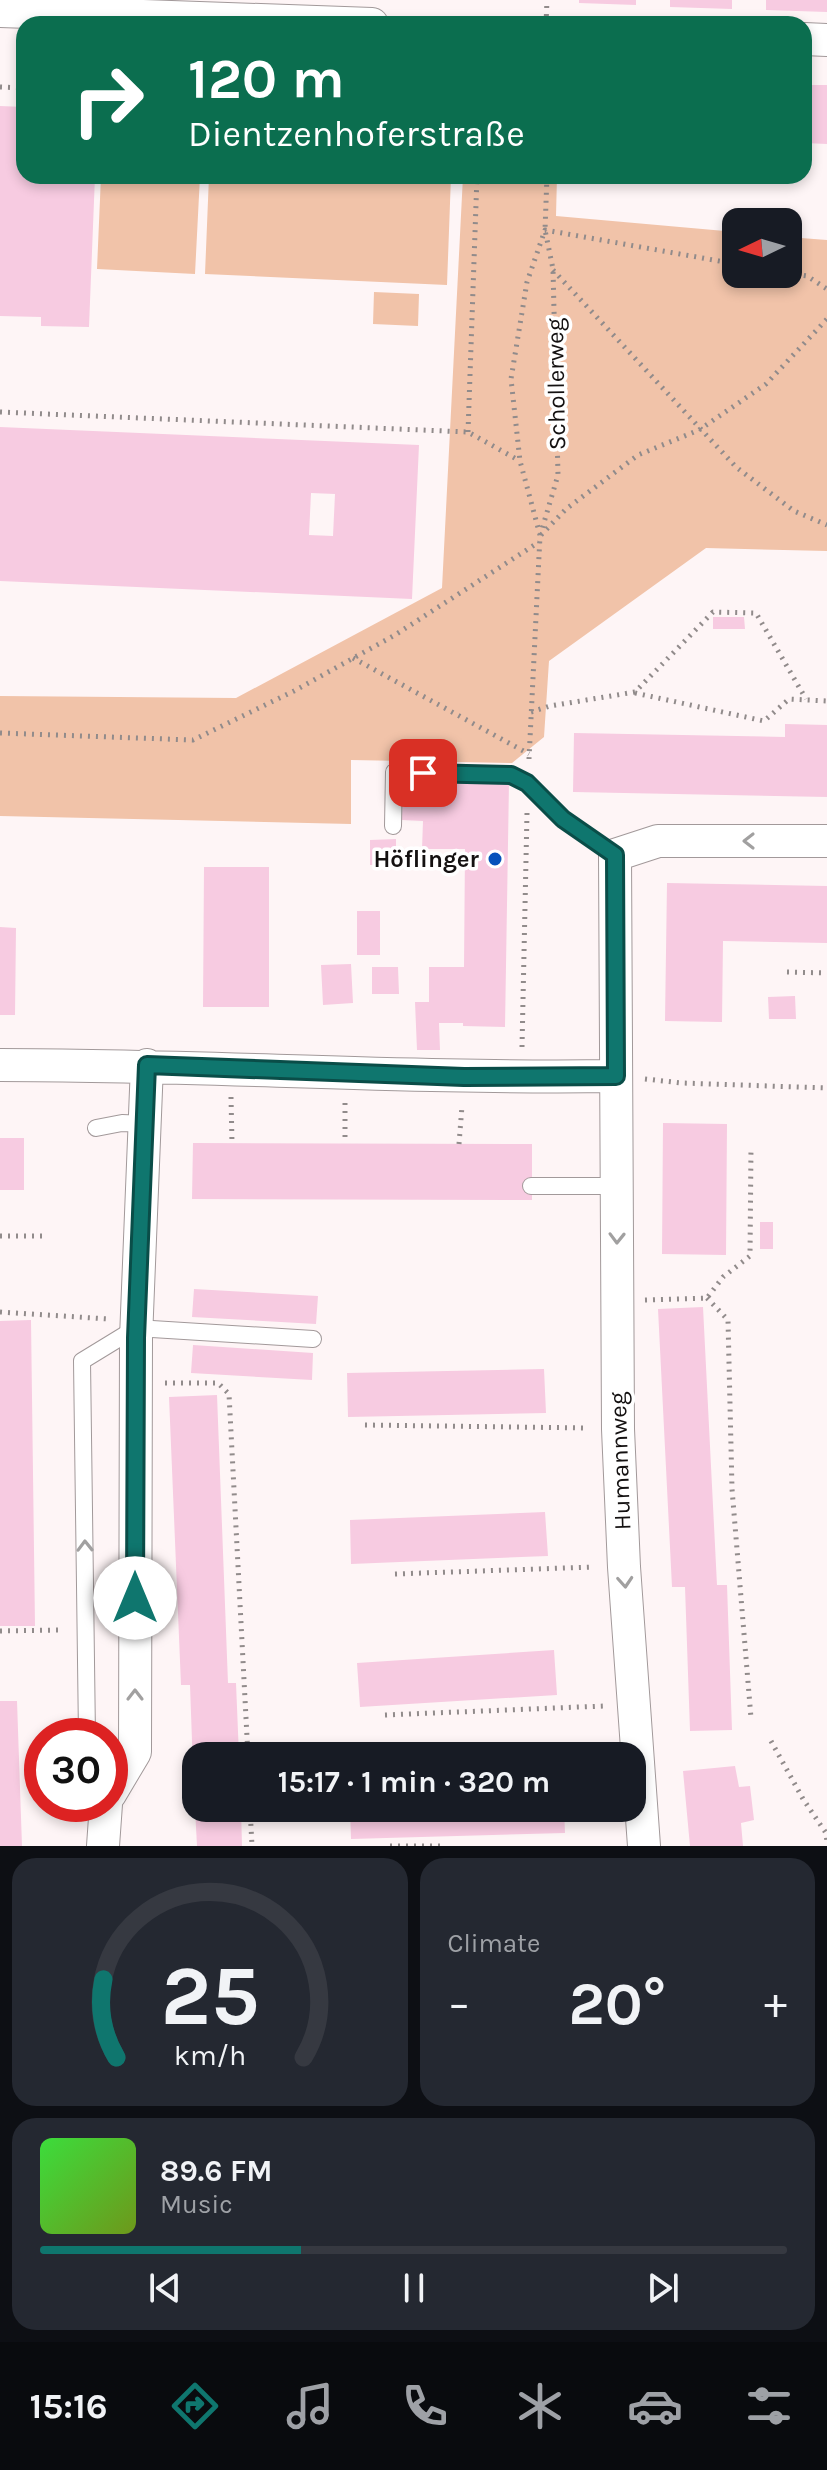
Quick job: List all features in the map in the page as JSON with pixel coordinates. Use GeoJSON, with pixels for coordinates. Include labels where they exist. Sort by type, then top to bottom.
{"type":"FeatureCollection","features":[{"type":"Feature","properties":{"kind":"street"},"geometry":{"type":"LineString","coordinates":[[0,11],[143,16]]}},
{"type":"Feature","properties":{"kind":"street"},"geometry":{"type":"LineString","coordinates":[[615,855],[658,841],[827,841]]}},
{"type":"Feature","properties":{"kind":"street","name":"Humannweg"},"geometry":{"type":"LineString","coordinates":[[615,855],[618,1429],[624,1567],[644,1846]]}},
{"type":"Feature","properties":{"kind":"street"},"geometry":{"type":"LineString","coordinates":[[0,1065],[147,1065],[464,1077],[616,1076]]}},
{"type":"Feature","properties":{"kind":"street"},"geometry":{"type":"LineString","coordinates":[[128,1764],[135,1752],[136,1328],[147,1065]]}},
{"type":"Feature","properties":{"kind":"street"},"geometry":{"type":"LineString","coordinates":[[103,1846],[105,1822]]}},
{"type":"Feature","properties":{"kind":"lane"},"geometry":{"type":"LineString","coordinates":[[393,826],[394,772],[511,775],[527,783],[563,819],[615,855]]}},
{"type":"Feature","properties":{"kind":"lane"},"geometry":{"type":"LineString","coordinates":[[96,1128],[122,1123],[145,1124]]}},
{"type":"Feature","properties":{"kind":"lane"},"geometry":{"type":"LineString","coordinates":[[531,1186],[617,1186]]}},
{"type":"Feature","properties":{"kind":"lane"},"geometry":{"type":"LineString","coordinates":[[87,1718],[82,1361],[136,1328],[313,1339]]}},
{"type":"Feature","properties":{"kind":"path"},"geometry":{"type":"LineString","coordinates":[[468,432],[477,184]]}},
{"type":"Feature","properties":{"kind":"path","name":"Schollerweg"},"geometry":{"type":"LineString","coordinates":[[521,1078],[527,783],[540,539],[558,475],[553,269],[545,230],[547,184]]}},
{"type":"Feature","properties":{"kind":"path"},"geometry":{"type":"LineString","coordinates":[[545,230],[722,262]]}},
{"type":"Feature","properties":{"kind":"path","name":"Schollerweg"},"geometry":{"type":"LineString","coordinates":[[540,539],[520,461],[511,379],[527,282],[545,230]]}},
{"type":"Feature","properties":{"kind":"path"},"geometry":{"type":"LineString","coordinates":[[553,269],[736,467],[794,511],[827,525]]}},
{"type":"Feature","properties":{"kind":"path"},"geometry":{"type":"LineString","coordinates":[[802,275],[827,289]]}},
{"type":"Feature","properties":{"kind":"path"},"geometry":{"type":"LineString","coordinates":[[0,733],[193,740],[239,720],[395,635],[540,539],[566,509],[638,455],[699,430],[766,384],[827,319]]}},
{"type":"Feature","properties":{"kind":"path"},"geometry":{"type":"LineString","coordinates":[[0,412],[468,432],[520,461]]}},
{"type":"Feature","properties":{"kind":"path"},"geometry":{"type":"LineString","coordinates":[[635,692],[713,612],[756,613],[806,699]]}},
{"type":"Feature","properties":{"kind":"path"},"geometry":{"type":"LineString","coordinates":[[353,658],[529,754]]}},
{"type":"Feature","properties":{"kind":"path"},"geometry":{"type":"LineString","coordinates":[[531,712],[635,692],[764,721],[789,699],[827,701]]}},
{"type":"Feature","properties":{"kind":"path"},"geometry":{"type":"LineString","coordinates":[[787,972],[827,973]]}},
{"type":"Feature","properties":{"kind":"path"},"geometry":{"type":"LineString","coordinates":[[230,1068],[232,1143]]}},
{"type":"Feature","properties":{"kind":"path"},"geometry":{"type":"LineString","coordinates":[[345,1074],[345,1143]]}},
{"type":"Feature","properties":{"kind":"path"},"geometry":{"type":"LineString","coordinates":[[616,1076],[682,1083],[827,1088]]}},
{"type":"Feature","properties":{"kind":"path"},"geometry":{"type":"LineString","coordinates":[[459,1144],[464,1077]]}},
{"type":"Feature","properties":{"kind":"path"},"geometry":{"type":"LineString","coordinates":[[707,1298],[723,1277],[750,1256],[751,1147]]}},
{"type":"Feature","properties":{"kind":"path"},"geometry":{"type":"LineString","coordinates":[[0,1236],[44,1236]]}},
{"type":"Feature","properties":{"kind":"path"},"geometry":{"type":"LineString","coordinates":[[616,1300],[707,1298],[728,1320],[732,1489],[751,1718]]}},
{"type":"Feature","properties":{"kind":"path"},"geometry":{"type":"LineString","coordinates":[[0,1312],[107,1318],[136,1328]]}},
{"type":"Feature","properties":{"kind":"path"},"geometry":{"type":"LineString","coordinates":[[136,1383],[218,1383],[229,1394],[247,1742]]}},
{"type":"Feature","properties":{"kind":"path"},"geometry":{"type":"LineString","coordinates":[[365,1425],[618,1429]]}},
{"type":"Feature","properties":{"kind":"path"},"geometry":{"type":"LineString","coordinates":[[395,1574],[624,1567]]}},
{"type":"Feature","properties":{"kind":"path"},"geometry":{"type":"LineString","coordinates":[[0,1631],[63,1630],[63,1652],[86,1651]]}},
{"type":"Feature","properties":{"kind":"path"},"geometry":{"type":"LineString","coordinates":[[385,1715],[633,1705]]}},
{"type":"Feature","properties":{"kind":"path"},"geometry":{"type":"LineString","coordinates":[[771,1741],[826,1833],[827,1842]]}},
{"type":"Feature","properties":{"kind":"path"},"geometry":{"type":"LineString","coordinates":[[251,1822],[252,1846]]}},
{"type":"Feature","properties":{"kind":"path"},"geometry":{"type":"LineString","coordinates":[[390,1846],[443,1846]]}},
{"type":"Feature","properties":{"kind":"shaded area"},"geometry":{"type":"Polygon","coordinates":[[[101,184],[200,184],[195,274],[97,269],[101,184]]]}},
{"type":"Feature","properties":{"kind":"shaded area"},"geometry":{"type":"Polygon","coordinates":[[[209,184],[451,184],[447,285],[205,274],[209,184]]]}},
{"type":"Feature","properties":{"kind":"shaded area"},"geometry":{"type":"Polygon","coordinates":[[[463,184],[557,184],[556,216],[722,231],[722,288],[802,288],[802,238],[827,240],[827,551],[706,548],[549,661],[544,737],[512,763],[351,760],[351,824],[0,816],[0,696],[236,698],[442,588],[463,184]]]}},
{"type":"Feature","properties":{"kind":"shaded area"},"geometry":{"type":"Polygon","coordinates":[[[374,292],[419,294],[418,326],[373,324],[374,292]]]}},
{"type":"Feature","properties":{"kind":"building"},"geometry":{"type":"Polygon","coordinates":[[[579,0],[636,0],[636,5],[579,3],[579,0]]]}},
{"type":"Feature","properties":{"kind":"building"},"geometry":{"type":"Polygon","coordinates":[[[670,0],[732,0],[732,9],[670,7],[670,0]]]}},
{"type":"Feature","properties":{"kind":"building"},"geometry":{"type":"Polygon","coordinates":[[[766,0],[827,0],[827,12],[766,10],[766,0]]]}},
{"type":"Feature","properties":{"kind":"building"},"geometry":{"type":"Polygon","coordinates":[[[812,85],[827,85],[827,144],[812,143],[812,85]]]}},
{"type":"Feature","properties":{"kind":"building"},"geometry":{"type":"Polygon","coordinates":[[[0,106],[16,107],[16,184],[95,184],[89,327],[41,326],[41,317],[0,316],[0,106]]]}},
{"type":"Feature","properties":{"kind":"building"},"geometry":{"type":"Polygon","coordinates":[[[0,427],[419,445],[412,599],[0,581],[0,427]],[[311,493],[309,535],[333,536],[335,494],[311,493]]]}},
{"type":"Feature","properties":{"kind":"building"},"geometry":{"type":"Polygon","coordinates":[[[713,617],[744,617],[745,629],[713,629],[713,617]]]}},
{"type":"Feature","properties":{"kind":"building"},"geometry":{"type":"Polygon","coordinates":[[[785,724],[827,725],[827,797],[573,792],[574,733],[785,737],[785,724]]]}},
{"type":"Feature","properties":{"kind":"building"},"geometry":{"type":"Polygon","coordinates":[[[403,781],[509,782],[505,1027],[439,1023],[440,1050],[417,1050],[415,1002],[429,1002],[429,967],[464,967],[465,849],[422,849],[423,821],[402,820],[403,781]]]}},
{"type":"Feature","properties":{"kind":"building"},"geometry":{"type":"Polygon","coordinates":[[[396,839],[396,865],[370,865],[370,840],[396,839]]]}},
{"type":"Feature","properties":{"kind":"building"},"geometry":{"type":"Polygon","coordinates":[[[204,867],[269,867],[269,1007],[203,1007],[204,867]]]}},
{"type":"Feature","properties":{"kind":"building"},"geometry":{"type":"Polygon","coordinates":[[[667,883],[827,886],[827,943],[723,941],[722,1022],[665,1021],[667,883]]]}},
{"type":"Feature","properties":{"kind":"building"},"geometry":{"type":"Polygon","coordinates":[[[357,911],[380,911],[380,955],[357,955],[357,911]]]}},
{"type":"Feature","properties":{"kind":"building"},"geometry":{"type":"Polygon","coordinates":[[[0,927],[16,928],[15,1015],[0,1015],[0,927]]]}},
{"type":"Feature","properties":{"kind":"building"},"geometry":{"type":"Polygon","coordinates":[[[351,964],[353,1003],[323,1005],[321,965],[351,964]]]}},
{"type":"Feature","properties":{"kind":"building"},"geometry":{"type":"Polygon","coordinates":[[[372,967],[398,967],[399,994],[372,994],[372,967]]]}},
{"type":"Feature","properties":{"kind":"building"},"geometry":{"type":"Polygon","coordinates":[[[795,996],[796,1019],[769,1019],[768,997],[795,996]]]}},
{"type":"Feature","properties":{"kind":"building"},"geometry":{"type":"Polygon","coordinates":[[[663,1123],[727,1124],[726,1255],[662,1254],[663,1123]]]}},
{"type":"Feature","properties":{"kind":"building"},"geometry":{"type":"Polygon","coordinates":[[[0,1138],[24,1138],[24,1190],[0,1190],[0,1138]]]}},
{"type":"Feature","properties":{"kind":"building"},"geometry":{"type":"Polygon","coordinates":[[[193,1143],[532,1144],[532,1200],[192,1199],[193,1143]]]}},
{"type":"Feature","properties":{"kind":"building"},"geometry":{"type":"Polygon","coordinates":[[[760,1222],[773,1222],[773,1249],[760,1249],[760,1222]]]}},
{"type":"Feature","properties":{"kind":"building"},"geometry":{"type":"Polygon","coordinates":[[[194,1289],[318,1296],[316,1324],[192,1317],[194,1289]]]}},
{"type":"Feature","properties":{"kind":"building"},"geometry":{"type":"Polygon","coordinates":[[[703,1307],[717,1585],[727,1585],[732,1730],[690,1731],[685,1587],[672,1587],[658,1309],[703,1307]]]}},
{"type":"Feature","properties":{"kind":"building"},"geometry":{"type":"Polygon","coordinates":[[[31,1320],[35,1626],[0,1626],[0,1321],[31,1320]]]}},
{"type":"Feature","properties":{"kind":"building"},"geometry":{"type":"Polygon","coordinates":[[[193,1345],[313,1353],[312,1380],[191,1373],[193,1345]]]}},
{"type":"Feature","properties":{"kind":"building"},"geometry":{"type":"Polygon","coordinates":[[[544,1369],[546,1413],[348,1417],[347,1373],[544,1369]]]}},
{"type":"Feature","properties":{"kind":"building"},"geometry":{"type":"Polygon","coordinates":[[[217,1395],[228,1683],[236,1683],[238,1742],[192,1742],[190,1685],[181,1685],[169,1397],[217,1395]]]}},
{"type":"Feature","properties":{"kind":"building"},"geometry":{"type":"Polygon","coordinates":[[[545,1512],[548,1556],[351,1564],[350,1520],[545,1512]]]}},
{"type":"Feature","properties":{"kind":"building"},"geometry":{"type":"Polygon","coordinates":[[[554,1650],[557,1695],[360,1707],[357,1663],[554,1650]]]}},
{"type":"Feature","properties":{"kind":"building"},"geometry":{"type":"Polygon","coordinates":[[[0,1701],[17,1701],[22,1846],[0,1846],[0,1701]]]}},
{"type":"Feature","properties":{"kind":"building"},"geometry":{"type":"Polygon","coordinates":[[[735,1766],[739,1787],[750,1786],[754,1820],[741,1823],[743,1846],[690,1846],[683,1771],[735,1766]]]}},
{"type":"Feature","properties":{"kind":"building"},"geometry":{"type":"Polygon","coordinates":[[[196,1822],[241,1822],[242,1846],[197,1846],[196,1822]]]}},
{"type":"Feature","properties":{"kind":"building"},"geometry":{"type":"Polygon","coordinates":[[[350,1822],[565,1822],[565,1833],[351,1839],[350,1822]]]}},
{"type":"Feature","properties":{"kind":"place","name":"Höflinger"},"geometry":{"type":"Point","coordinates":[495,859]}},
{"type":"Feature","properties":{"kind":"route"},"geometry":{"type":"LineString","coordinates":[[135,1598],[136,1338],[147,1065],[464,1077],[616,1076],[615,855],[563,819],[527,783],[511,775],[423,773]]}}]}
